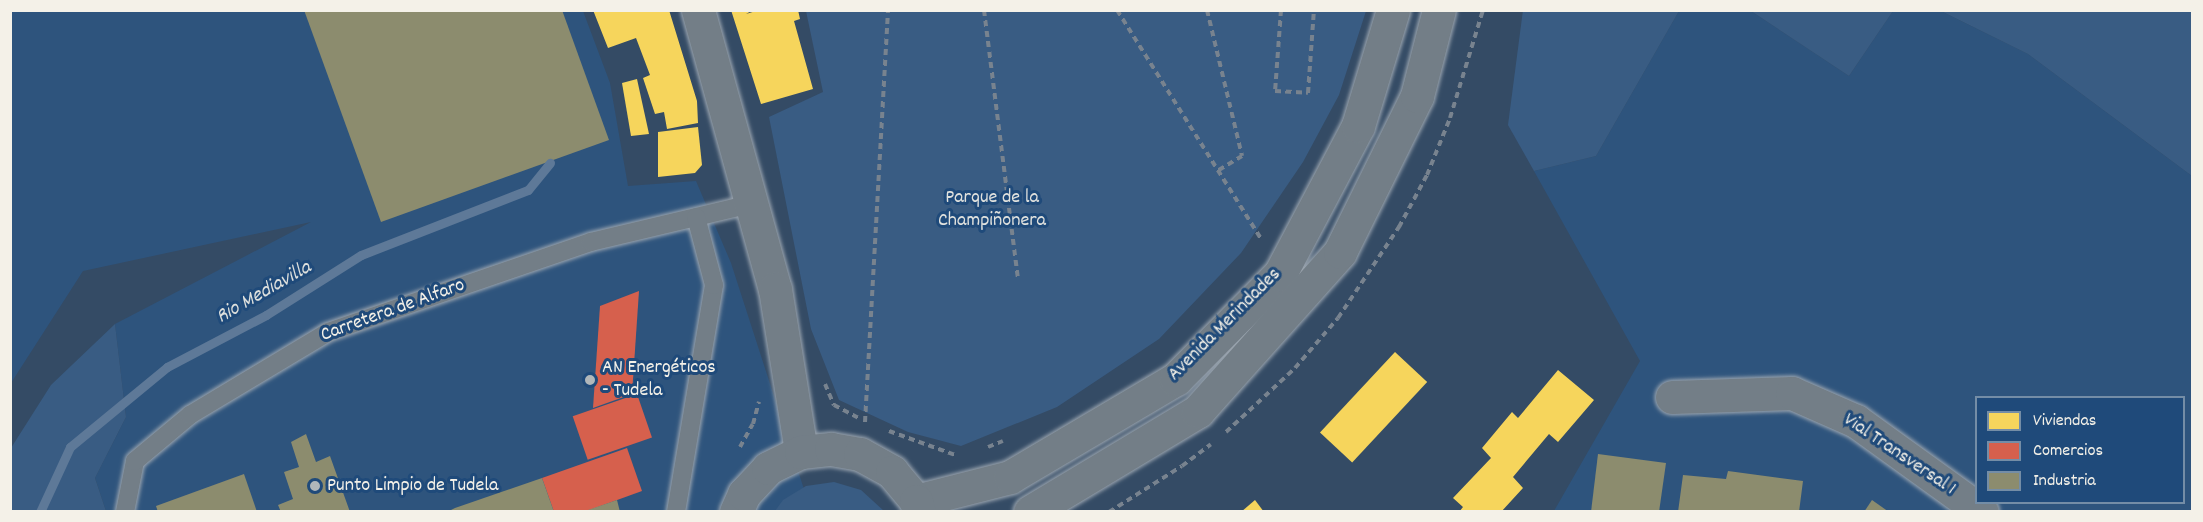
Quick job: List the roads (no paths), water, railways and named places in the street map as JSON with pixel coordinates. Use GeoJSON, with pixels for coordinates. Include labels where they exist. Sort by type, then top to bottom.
{"type":"FeatureCollection","features":[{"type":"Feature","properties":{"kind":"main road"},"geometry":{"type":"LineString","coordinates":[[698,10],[776,289],[801,452]]}},
{"type":"Feature","properties":{"kind":"main road","name":"Avenida Merindades"},"geometry":{"type":"LineString","coordinates":[[918,506],[1010,477],[1176,379],[1272,282],[1280,273],[1358,126],[1393,10]]}},
{"type":"Feature","properties":{"kind":"main road","name":"Avenida Merindades"},"geometry":{"type":"LineString","coordinates":[[1029,512],[1198,411],[1340,252],[1417,96],[1439,10]]}},
{"type":"Feature","properties":{"kind":"main road","name":"Vial Transversal 1"},"geometry":{"type":"LineString","coordinates":[[1672,397],[1792,393],[1856,421],[1982,512]]}},
{"type":"Feature","properties":{"kind":"main road"},"geometry":{"type":"LineString","coordinates":[[736,512],[744,494],[768,468],[801,452],[831,449],[860,454],[892,472],[918,506]]}},
{"type":"Feature","properties":{"kind":"lane","name":"Carretera de Alfaro"},"geometry":{"type":"LineString","coordinates":[[125,512],[135,461],[190,415],[328,332],[591,242],[752,204]]}},
{"type":"Feature","properties":{"kind":"lane"},"geometry":{"type":"LineString","coordinates":[[676,512],[714,285],[696,217]]}},
{"type":"Feature","properties":{"kind":"waterway","name":"Rio Mediavilla"},"geometry":{"type":"LineString","coordinates":[[40,512],[70,447],[167,367],[266,315],[361,255],[528,190],[550,163]]}},
{"type":"Feature","properties":{"kind":"place","name":"AN Energéticos - Tudela"},"geometry":{"type":"Point","coordinates":[590,380]}},
{"type":"Feature","properties":{"kind":"place","name":"Punto Limpio de Tudela"},"geometry":{"type":"Point","coordinates":[315,486]}},
{"type":"Feature","properties":{"kind":"park label","name":"Parque de la Champiñonera"},"geometry":{"type":"Point","coordinates":[992,210]}}]}
